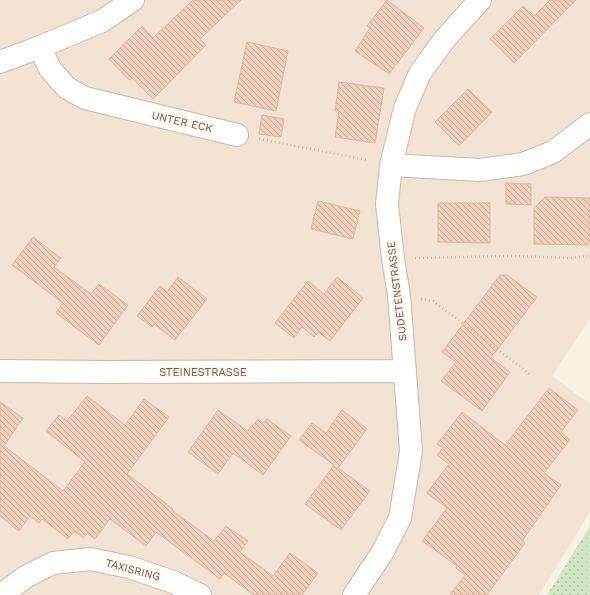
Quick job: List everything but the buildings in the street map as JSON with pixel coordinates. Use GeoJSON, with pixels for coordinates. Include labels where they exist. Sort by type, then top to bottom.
{"type":"FeatureCollection","features":[{"type":"Feature","properties":{"kind":"street"},"geometry":{"type":"LineString","coordinates":[[0,62],[102,21],[133,0]]}},
{"type":"Feature","properties":{"kind":"street","name":"SUDETENSTRASSE"},"geometry":{"type":"LineString","coordinates":[[354,595],[382,553],[400,518],[410,451],[399,295],[393,259],[387,204],[391,165],[405,108],[420,73],[444,40],[480,0]]}},
{"type":"Feature","properties":{"kind":"street","name":"UNTER ECK"},"geometry":{"type":"LineString","coordinates":[[40,47],[50,69],[67,88],[85,98],[237,135]]}},
{"type":"Feature","properties":{"kind":"street"},"geometry":{"type":"LineString","coordinates":[[391,165],[480,170],[523,164],[553,152],[590,124]]}},
{"type":"Feature","properties":{"kind":"street","name":"STEINESTRASSE"},"geometry":{"type":"LineString","coordinates":[[0,370],[106,372],[405,371]]}},
{"type":"Feature","properties":{"kind":"street","name":"TAXISRING"},"geometry":{"type":"LineString","coordinates":[[1,595],[27,576],[54,563],[90,560],[129,567],[174,582],[200,595]]}},
{"type":"Feature","properties":{"kind":"path"},"geometry":{"type":"LineString","coordinates":[[237,135],[353,156],[391,165]]}},
{"type":"Feature","properties":{"kind":"path"},"geometry":{"type":"LineString","coordinates":[[393,259],[512,256],[570,258],[590,256]]}},
{"type":"Feature","properties":{"kind":"path"},"geometry":{"type":"LineString","coordinates":[[399,295],[433,301],[531,375]]}},
{"type":"Feature","properties":{"kind":"shaded area"},"geometry":{"type":"Polygon","coordinates":[[[0,0],[590,0],[590,318],[552,376],[590,404],[590,512],[539,595],[0,595],[0,0]]]}},
{"type":"Feature","properties":{"kind":"green space"},"geometry":{"type":"Polygon","coordinates":[[[590,526],[590,595],[547,595],[590,526]]]}}]}
